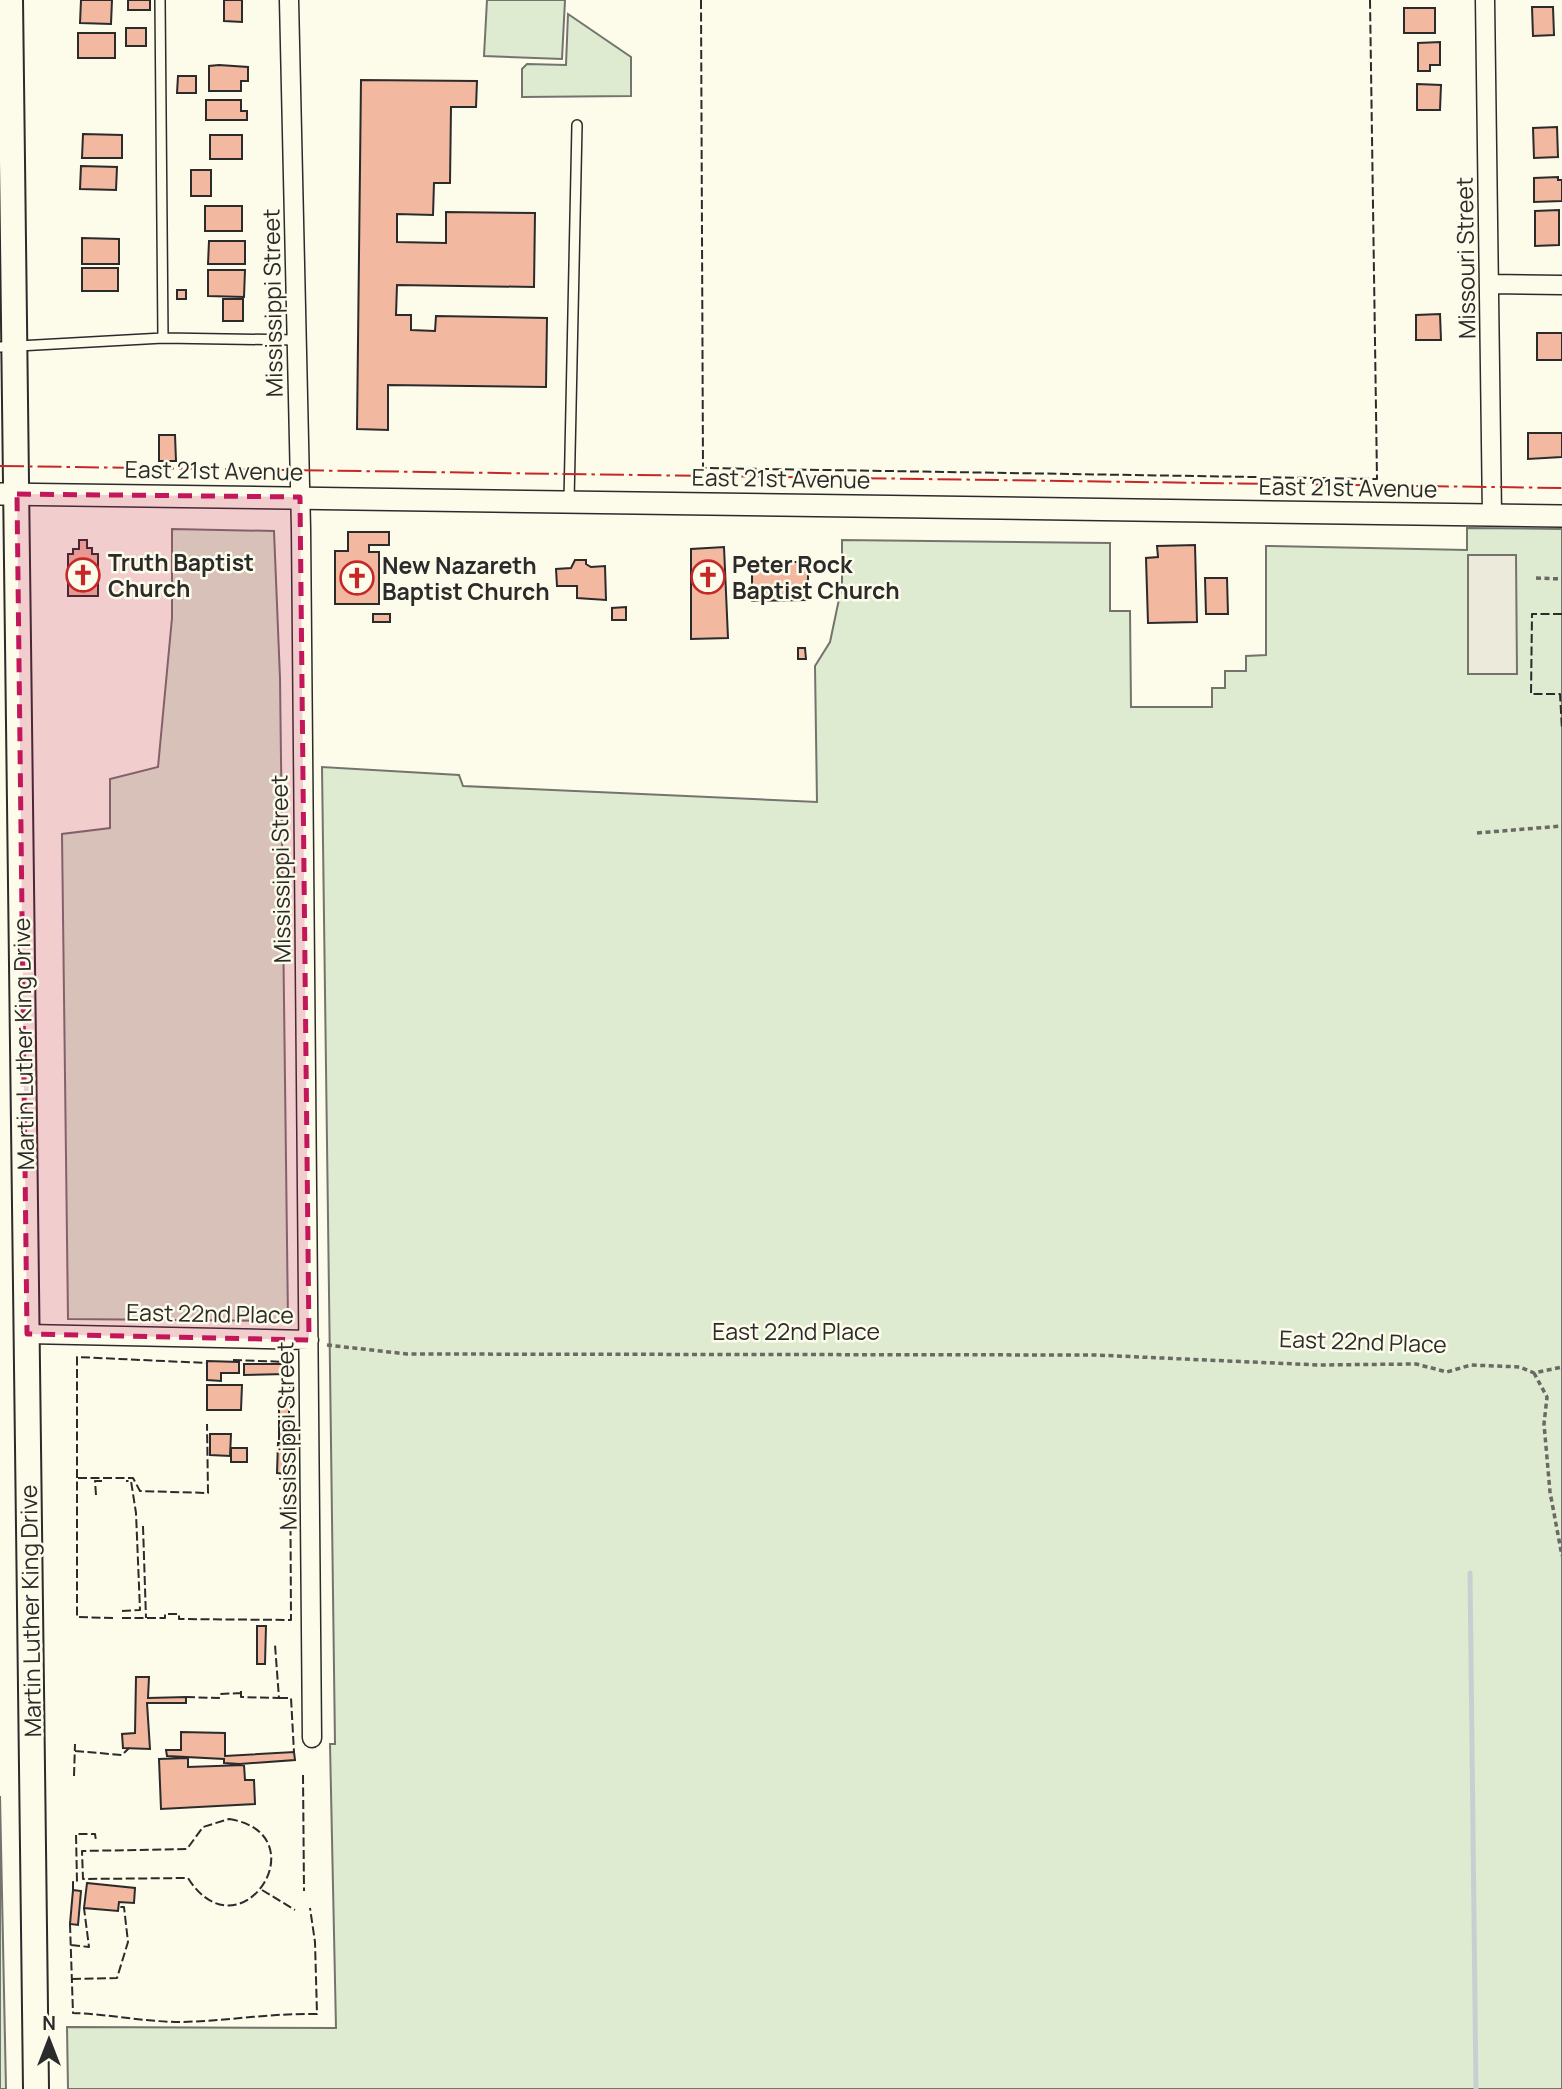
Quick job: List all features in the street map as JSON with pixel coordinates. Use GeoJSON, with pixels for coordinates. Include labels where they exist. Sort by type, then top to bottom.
{"type":"FeatureCollection","features":[{"type":"Feature","properties":{"kind":"main road","name":"Martin Luther King Drive"},"geometry":{"type":"LineString","coordinates":[[10,0],[8,494],[27,1334],[36,2089]]}},
{"type":"Feature","properties":{"kind":"street","name":"Mississippi Street"},"geometry":{"type":"LineString","coordinates":[[289,0],[300,498],[312,1738]]}},
{"type":"Feature","properties":{"kind":"street","name":"Missouri Street"},"geometry":{"type":"LineString","coordinates":[[1485,0],[1492,515]]}},
{"type":"Feature","properties":{"kind":"street"},"geometry":{"type":"LineString","coordinates":[[1490,284],[1562,285]]}},
{"type":"Feature","properties":{"kind":"street","name":"East 21st Avenue"},"geometry":{"type":"LineString","coordinates":[[8,494],[1562,516]]}},
{"type":"Feature","properties":{"kind":"street","name":"East 22nd Place"},"geometry":{"type":"LineString","coordinates":[[27,1334],[309,1340]]}},
{"type":"Feature","properties":{"kind":"lane"},"geometry":{"type":"LineString","coordinates":[[160,0],[163,338]]}},
{"type":"Feature","properties":{"kind":"lane"},"geometry":{"type":"LineString","coordinates":[[569,501],[578,125]]}},
{"type":"Feature","properties":{"kind":"lane"},"geometry":{"type":"LineString","coordinates":[[8,347],[163,338],[297,340]]}},
{"type":"Feature","properties":{"kind":"path"},"geometry":{"type":"LineString","coordinates":[[1536,578],[1562,579]]}},
{"type":"Feature","properties":{"kind":"path"},"geometry":{"type":"LineString","coordinates":[[1477,833],[1562,826]]}},
{"type":"Feature","properties":{"kind":"path","name":"East 22nd Place"},"geometry":{"type":"LineString","coordinates":[[309,1340],[407,1354],[1107,1355],[1307,1365],[1416,1364],[1447,1372],[1471,1365],[1529,1369],[1534,1373],[1562,1367]]}},
{"type":"Feature","properties":{"kind":"path"},"geometry":{"type":"LineString","coordinates":[[1534,1373],[1547,1397],[1544,1424],[1550,1492],[1562,1556]]}},
{"type":"Feature","properties":{"kind":"highlighted area"},"geometry":{"type":"Polygon","coordinates":[[[17,494],[300,497],[309,1340],[27,1334],[17,494]]]}},
{"type":"Feature","properties":{"kind":"green space"},"geometry":{"type":"Polygon","coordinates":[[[487,0],[565,0],[562,59],[484,56],[487,0]]]}},
{"type":"Feature","properties":{"kind":"green space"},"geometry":{"type":"Polygon","coordinates":[[[568,14],[631,57],[631,96],[522,97],[522,69],[527,64],[566,65],[568,14]]]}},
{"type":"Feature","properties":{"kind":"green space"},"geometry":{"type":"Polygon","coordinates":[[[1467,528],[1562,529],[1562,2089],[68,2089],[67,2027],[336,2028],[330,1744],[335,1744],[322,767],[459,775],[463,786],[817,802],[815,666],[830,642],[842,585],[842,540],[1110,543],[1110,611],[1130,611],[1131,707],[1212,707],[1212,688],[1225,688],[1225,671],[1246,671],[1246,656],[1266,655],[1266,546],[1467,550],[1467,528]]]}},
{"type":"Feature","properties":{"kind":"green space"},"geometry":{"type":"Polygon","coordinates":[[[172,529],[274,531],[280,678],[288,1321],[68,1319],[62,834],[110,828],[110,779],[158,767],[172,618],[172,529]]]}},
{"type":"Feature","properties":{"kind":"green space"},"geometry":{"type":"Polygon","coordinates":[[[0,1796],[6,2089],[0,2089],[0,1796]]]}},
{"type":"Feature","properties":{"kind":"shaded area"},"geometry":{"type":"Polygon","coordinates":[[[1468,555],[1516,555],[1517,674],[1468,674],[1468,555]]]}},
{"type":"Feature","properties":{"kind":"building"},"geometry":{"type":"Polygon","coordinates":[[[81,0],[112,0],[111,24],[80,23],[81,0]]]}},
{"type":"Feature","properties":{"kind":"building"},"geometry":{"type":"Polygon","coordinates":[[[128,0],[150,0],[150,10],[128,10],[128,0]]]}},
{"type":"Feature","properties":{"kind":"building"},"geometry":{"type":"Polygon","coordinates":[[[224,0],[242,0],[242,22],[224,21],[224,0]]]}},
{"type":"Feature","properties":{"kind":"building"},"geometry":{"type":"Polygon","coordinates":[[[1532,7],[1553,7],[1554,35],[1533,36],[1532,7]]]}},
{"type":"Feature","properties":{"kind":"building"},"geometry":{"type":"Polygon","coordinates":[[[1404,8],[1435,8],[1435,33],[1404,33],[1404,8]]]}},
{"type":"Feature","properties":{"kind":"building"},"geometry":{"type":"Polygon","coordinates":[[[126,28],[146,28],[146,46],[126,46],[126,28]]]}},
{"type":"Feature","properties":{"kind":"building"},"geometry":{"type":"Polygon","coordinates":[[[78,33],[115,33],[115,58],[78,58],[78,33]]]}},
{"type":"Feature","properties":{"kind":"building"},"geometry":{"type":"Polygon","coordinates":[[[1440,42],[1440,65],[1430,65],[1430,71],[1418,71],[1418,43],[1440,42]]]}},
{"type":"Feature","properties":{"kind":"building"},"geometry":{"type":"Polygon","coordinates":[[[209,66],[248,67],[248,81],[241,81],[241,91],[209,91],[209,66]]]}},
{"type":"Feature","properties":{"kind":"building"},"geometry":{"type":"Polygon","coordinates":[[[178,76],[196,76],[196,93],[177,93],[178,76]]]}},
{"type":"Feature","properties":{"kind":"building"},"geometry":{"type":"Polygon","coordinates":[[[361,80],[477,81],[476,107],[451,107],[450,183],[434,183],[433,215],[397,214],[397,242],[446,243],[446,212],[535,213],[534,287],[397,285],[396,315],[411,315],[411,330],[435,331],[436,316],[547,318],[546,387],[388,385],[388,430],[357,429],[361,80]]]}},
{"type":"Feature","properties":{"kind":"building"},"geometry":{"type":"Polygon","coordinates":[[[1417,84],[1441,85],[1440,110],[1417,110],[1417,84]]]}},
{"type":"Feature","properties":{"kind":"building"},"geometry":{"type":"Polygon","coordinates":[[[206,100],[241,100],[241,111],[247,111],[247,120],[206,120],[206,100]]]}},
{"type":"Feature","properties":{"kind":"building"},"geometry":{"type":"Polygon","coordinates":[[[1557,127],[1558,157],[1534,158],[1533,128],[1557,127]]]}},
{"type":"Feature","properties":{"kind":"building"},"geometry":{"type":"Polygon","coordinates":[[[83,134],[122,135],[122,158],[82,158],[83,134]]]}},
{"type":"Feature","properties":{"kind":"building"},"geometry":{"type":"Polygon","coordinates":[[[210,135],[242,135],[242,159],[210,159],[210,135]]]}},
{"type":"Feature","properties":{"kind":"building"},"geometry":{"type":"Polygon","coordinates":[[[81,166],[117,167],[116,190],[80,189],[81,166]]]}},
{"type":"Feature","properties":{"kind":"building"},"geometry":{"type":"Polygon","coordinates":[[[191,170],[211,170],[211,196],[191,196],[191,170]]]}},
{"type":"Feature","properties":{"kind":"building"},"geometry":{"type":"Polygon","coordinates":[[[1558,177],[1558,180],[1562,180],[1562,201],[1534,202],[1534,178],[1558,177]]]}},
{"type":"Feature","properties":{"kind":"building"},"geometry":{"type":"Polygon","coordinates":[[[205,206],[242,206],[242,231],[205,231],[205,206]]]}},
{"type":"Feature","properties":{"kind":"building"},"geometry":{"type":"Polygon","coordinates":[[[1559,210],[1559,245],[1535,246],[1535,211],[1559,210]]]}},
{"type":"Feature","properties":{"kind":"building"},"geometry":{"type":"Polygon","coordinates":[[[82,238],[119,239],[119,264],[82,264],[82,238]]]}},
{"type":"Feature","properties":{"kind":"building"},"geometry":{"type":"Polygon","coordinates":[[[209,241],[245,241],[245,264],[208,264],[209,241]]]}},
{"type":"Feature","properties":{"kind":"building"},"geometry":{"type":"Polygon","coordinates":[[[82,268],[118,268],[118,291],[82,291],[82,268]]]}},
{"type":"Feature","properties":{"kind":"building"},"geometry":{"type":"Polygon","coordinates":[[[208,270],[245,270],[244,297],[208,296],[208,270]]]}},
{"type":"Feature","properties":{"kind":"building"},"geometry":{"type":"Polygon","coordinates":[[[177,290],[186,290],[186,299],[177,299],[177,290]]]}},
{"type":"Feature","properties":{"kind":"building"},"geometry":{"type":"Polygon","coordinates":[[[223,299],[243,299],[243,321],[223,321],[223,299]]]}},
{"type":"Feature","properties":{"kind":"building"},"geometry":{"type":"Polygon","coordinates":[[[1440,314],[1441,340],[1416,340],[1416,315],[1440,314]]]}},
{"type":"Feature","properties":{"kind":"building"},"geometry":{"type":"Polygon","coordinates":[[[1537,333],[1562,333],[1562,360],[1537,360],[1537,333]]]}},
{"type":"Feature","properties":{"kind":"building"},"geometry":{"type":"Polygon","coordinates":[[[1528,433],[1562,433],[1562,457],[1528,459],[1528,433]]]}},
{"type":"Feature","properties":{"kind":"building"},"geometry":{"type":"Polygon","coordinates":[[[159,435],[175,435],[176,461],[159,461],[159,435]]]}},
{"type":"Feature","properties":{"kind":"building","name":"New Nazareth Baptist Church"},"geometry":{"type":"Polygon","coordinates":[[[348,532],[389,532],[389,545],[369,545],[369,552],[379,552],[379,604],[335,604],[335,551],[348,551],[348,532]]]}},
{"type":"Feature","properties":{"kind":"building","name":"Truth Baptist Church"},"geometry":{"type":"Polygon","coordinates":[[[79,540],[87,540],[87,548],[92,548],[92,554],[98,554],[98,596],[68,596],[68,554],[73,554],[73,549],[79,549],[79,540]]]}},
{"type":"Feature","properties":{"kind":"building"},"geometry":{"type":"Polygon","coordinates":[[[1195,545],[1197,622],[1148,623],[1146,558],[1158,557],[1157,546],[1195,545]]]}},
{"type":"Feature","properties":{"kind":"building","name":"Peter Rock Baptist Church"},"geometry":{"type":"Polygon","coordinates":[[[724,547],[728,638],[691,639],[691,549],[724,547]]]}},
{"type":"Feature","properties":{"kind":"building"},"geometry":{"type":"Polygon","coordinates":[[[575,560],[586,560],[586,564],[591,567],[605,566],[606,600],[577,598],[577,586],[557,586],[556,569],[571,568],[575,560]]]}},
{"type":"Feature","properties":{"kind":"building"},"geometry":{"type":"Polygon","coordinates":[[[784,562],[808,562],[808,600],[752,601],[752,567],[785,570],[784,562]]]}},
{"type":"Feature","properties":{"kind":"building"},"geometry":{"type":"Polygon","coordinates":[[[1205,578],[1227,578],[1228,614],[1206,614],[1205,578]]]}},
{"type":"Feature","properties":{"kind":"building"},"geometry":{"type":"Polygon","coordinates":[[[626,607],[626,620],[612,620],[612,608],[626,607]]]}},
{"type":"Feature","properties":{"kind":"building"},"geometry":{"type":"Polygon","coordinates":[[[373,614],[390,614],[390,622],[373,622],[373,614]]]}},
{"type":"Feature","properties":{"kind":"building"},"geometry":{"type":"Polygon","coordinates":[[[798,648],[805,648],[806,659],[798,659],[798,648]]]}},
{"type":"Feature","properties":{"kind":"building"},"geometry":{"type":"Polygon","coordinates":[[[207,1361],[239,1362],[239,1373],[221,1373],[221,1381],[207,1380],[207,1361]]]}},
{"type":"Feature","properties":{"kind":"building"},"geometry":{"type":"Polygon","coordinates":[[[244,1364],[286,1364],[286,1374],[244,1375],[244,1364]]]}},
{"type":"Feature","properties":{"kind":"building"},"geometry":{"type":"Polygon","coordinates":[[[207,1385],[242,1385],[241,1410],[207,1410],[207,1385]]]}},
{"type":"Feature","properties":{"kind":"building"},"geometry":{"type":"Polygon","coordinates":[[[279,1404],[289,1404],[289,1439],[279,1439],[279,1404]]]}},
{"type":"Feature","properties":{"kind":"building"},"geometry":{"type":"Polygon","coordinates":[[[210,1434],[231,1434],[230,1456],[210,1455],[210,1434]]]}},
{"type":"Feature","properties":{"kind":"building"},"geometry":{"type":"Polygon","coordinates":[[[278,1443],[287,1444],[286,1474],[277,1473],[278,1443]]]}},
{"type":"Feature","properties":{"kind":"building"},"geometry":{"type":"Polygon","coordinates":[[[231,1448],[247,1448],[247,1462],[231,1462],[231,1448]]]}},
{"type":"Feature","properties":{"kind":"building"},"geometry":{"type":"Polygon","coordinates":[[[257,1626],[266,1626],[265,1664],[257,1664],[257,1626]]]}},
{"type":"Feature","properties":{"kind":"building"},"geometry":{"type":"Polygon","coordinates":[[[136,1677],[149,1677],[148,1698],[186,1697],[186,1703],[147,1703],[150,1749],[123,1748],[122,1734],[135,1733],[136,1677]]]}},
{"type":"Feature","properties":{"kind":"building"},"geometry":{"type":"Polygon","coordinates":[[[181,1732],[225,1733],[225,1756],[294,1752],[295,1760],[240,1764],[224,1763],[224,1759],[167,1756],[166,1750],[181,1750],[181,1732]]]}},
{"type":"Feature","properties":{"kind":"building"},"geometry":{"type":"Polygon","coordinates":[[[188,1758],[188,1767],[244,1765],[245,1780],[254,1780],[255,1804],[161,1809],[159,1759],[188,1758]]]}},
{"type":"Feature","properties":{"kind":"building"},"geometry":{"type":"Polygon","coordinates":[[[87,1883],[135,1888],[134,1903],[119,1902],[118,1911],[84,1908],[87,1883]]]}},
{"type":"Feature","properties":{"kind":"building"},"geometry":{"type":"Polygon","coordinates":[[[73,1890],[81,1891],[78,1925],[70,1924],[73,1890]]]}},
{"type":"Feature","properties":{"kind":"waterway"},"geometry":{"type":"LineString","coordinates":[[1470,1573],[1476,2089]]}},
{"type":"Feature","properties":{"kind":"fence"},"geometry":{"type":"LineString","coordinates":[[701,0],[703,468],[1377,479],[1370,0]]}},
{"type":"Feature","properties":{"kind":"fence"},"geometry":{"type":"LineString","coordinates":[[1562,614],[1532,614],[1531,694],[1560,694],[1562,730]]}},
{"type":"Feature","properties":{"kind":"fence"},"geometry":{"type":"LineString","coordinates":[[113,1618],[77,1617],[77,1357],[207,1363]]}},
{"type":"Feature","properties":{"kind":"fence"},"geometry":{"type":"LineString","coordinates":[[233,1360],[290,1362],[290,1407]]}},
{"type":"Feature","properties":{"kind":"fence"},"geometry":{"type":"LineString","coordinates":[[78,1478],[133,1478],[140,1491],[208,1493],[207,1424]]}},
{"type":"Feature","properties":{"kind":"fence"},"geometry":{"type":"LineString","coordinates":[[122,1618],[165,1618],[165,1614],[179,1614],[179,1619],[291,1620],[290,1435]]}},
{"type":"Feature","properties":{"kind":"fence"},"geometry":{"type":"LineString","coordinates":[[96,1495],[95,1481],[102,1481]]}},
{"type":"Feature","properties":{"kind":"fence"},"geometry":{"type":"LineString","coordinates":[[122,1611],[140,1610],[136,1513],[131,1481],[126,1481]]}},
{"type":"Feature","properties":{"kind":"fence"},"geometry":{"type":"LineString","coordinates":[[143,1526],[146,1618]]}},
{"type":"Feature","properties":{"kind":"fence"},"geometry":{"type":"LineString","coordinates":[[241,1691],[241,1697],[279,1698],[275,1645]]}},
{"type":"Feature","properties":{"kind":"fence"},"geometry":{"type":"LineString","coordinates":[[186,1697],[219,1698],[220,1694],[242,1693]]}},
{"type":"Feature","properties":{"kind":"fence"},"geometry":{"type":"LineString","coordinates":[[279,1698],[291,1698],[294,1752]]}},
{"type":"Feature","properties":{"kind":"fence"},"geometry":{"type":"LineString","coordinates":[[74,1776],[75,1744]]}},
{"type":"Feature","properties":{"kind":"fence"},"geometry":{"type":"LineString","coordinates":[[75,1751],[122,1755],[129,1748]]}},
{"type":"Feature","properties":{"kind":"fence"},"geometry":{"type":"LineString","coordinates":[[303,1775],[304,1891]]}},
{"type":"Feature","properties":{"kind":"fence"},"geometry":{"type":"LineString","coordinates":[[229,1819],[256,1829],[269,1846],[271,1866],[263,1885],[248,1899],[229,1905],[209,1900],[188,1878],[83,1879],[82,1851],[187,1849],[203,1827],[229,1819]]}},
{"type":"Feature","properties":{"kind":"fence"},"geometry":{"type":"LineString","coordinates":[[73,1890],[73,1882],[77,1882],[76,1834],[95,1834],[96,1841]]}},
{"type":"Feature","properties":{"kind":"fence"},"geometry":{"type":"LineString","coordinates":[[262,1890],[295,1910]]}},
{"type":"Feature","properties":{"kind":"fence"},"geometry":{"type":"LineString","coordinates":[[72,1979],[117,1978],[128,1942],[124,1907],[118,1907]]}},
{"type":"Feature","properties":{"kind":"fence"},"geometry":{"type":"LineString","coordinates":[[71,1945],[89,1947],[84,1908]]}},
{"type":"Feature","properties":{"kind":"fence"},"geometry":{"type":"LineString","coordinates":[[70,1924],[73,2013],[181,2022],[317,2014],[315,1942],[310,1908]]}},
{"type":"Feature","properties":{"kind":"power"},"geometry":{"type":"LineString","coordinates":[[0,466],[1562,488]]}},
{"type":"Feature","properties":{"kind":"place","name":"Truth Baptist Church"},"geometry":{"type":"Point","coordinates":[83,575]}},
{"type":"Feature","properties":{"kind":"place","name":"Peter Rock Baptist Church"},"geometry":{"type":"Point","coordinates":[708,577]}},
{"type":"Feature","properties":{"kind":"place","name":"New Nazareth Baptist Church"},"geometry":{"type":"Point","coordinates":[357,578]}}]}
